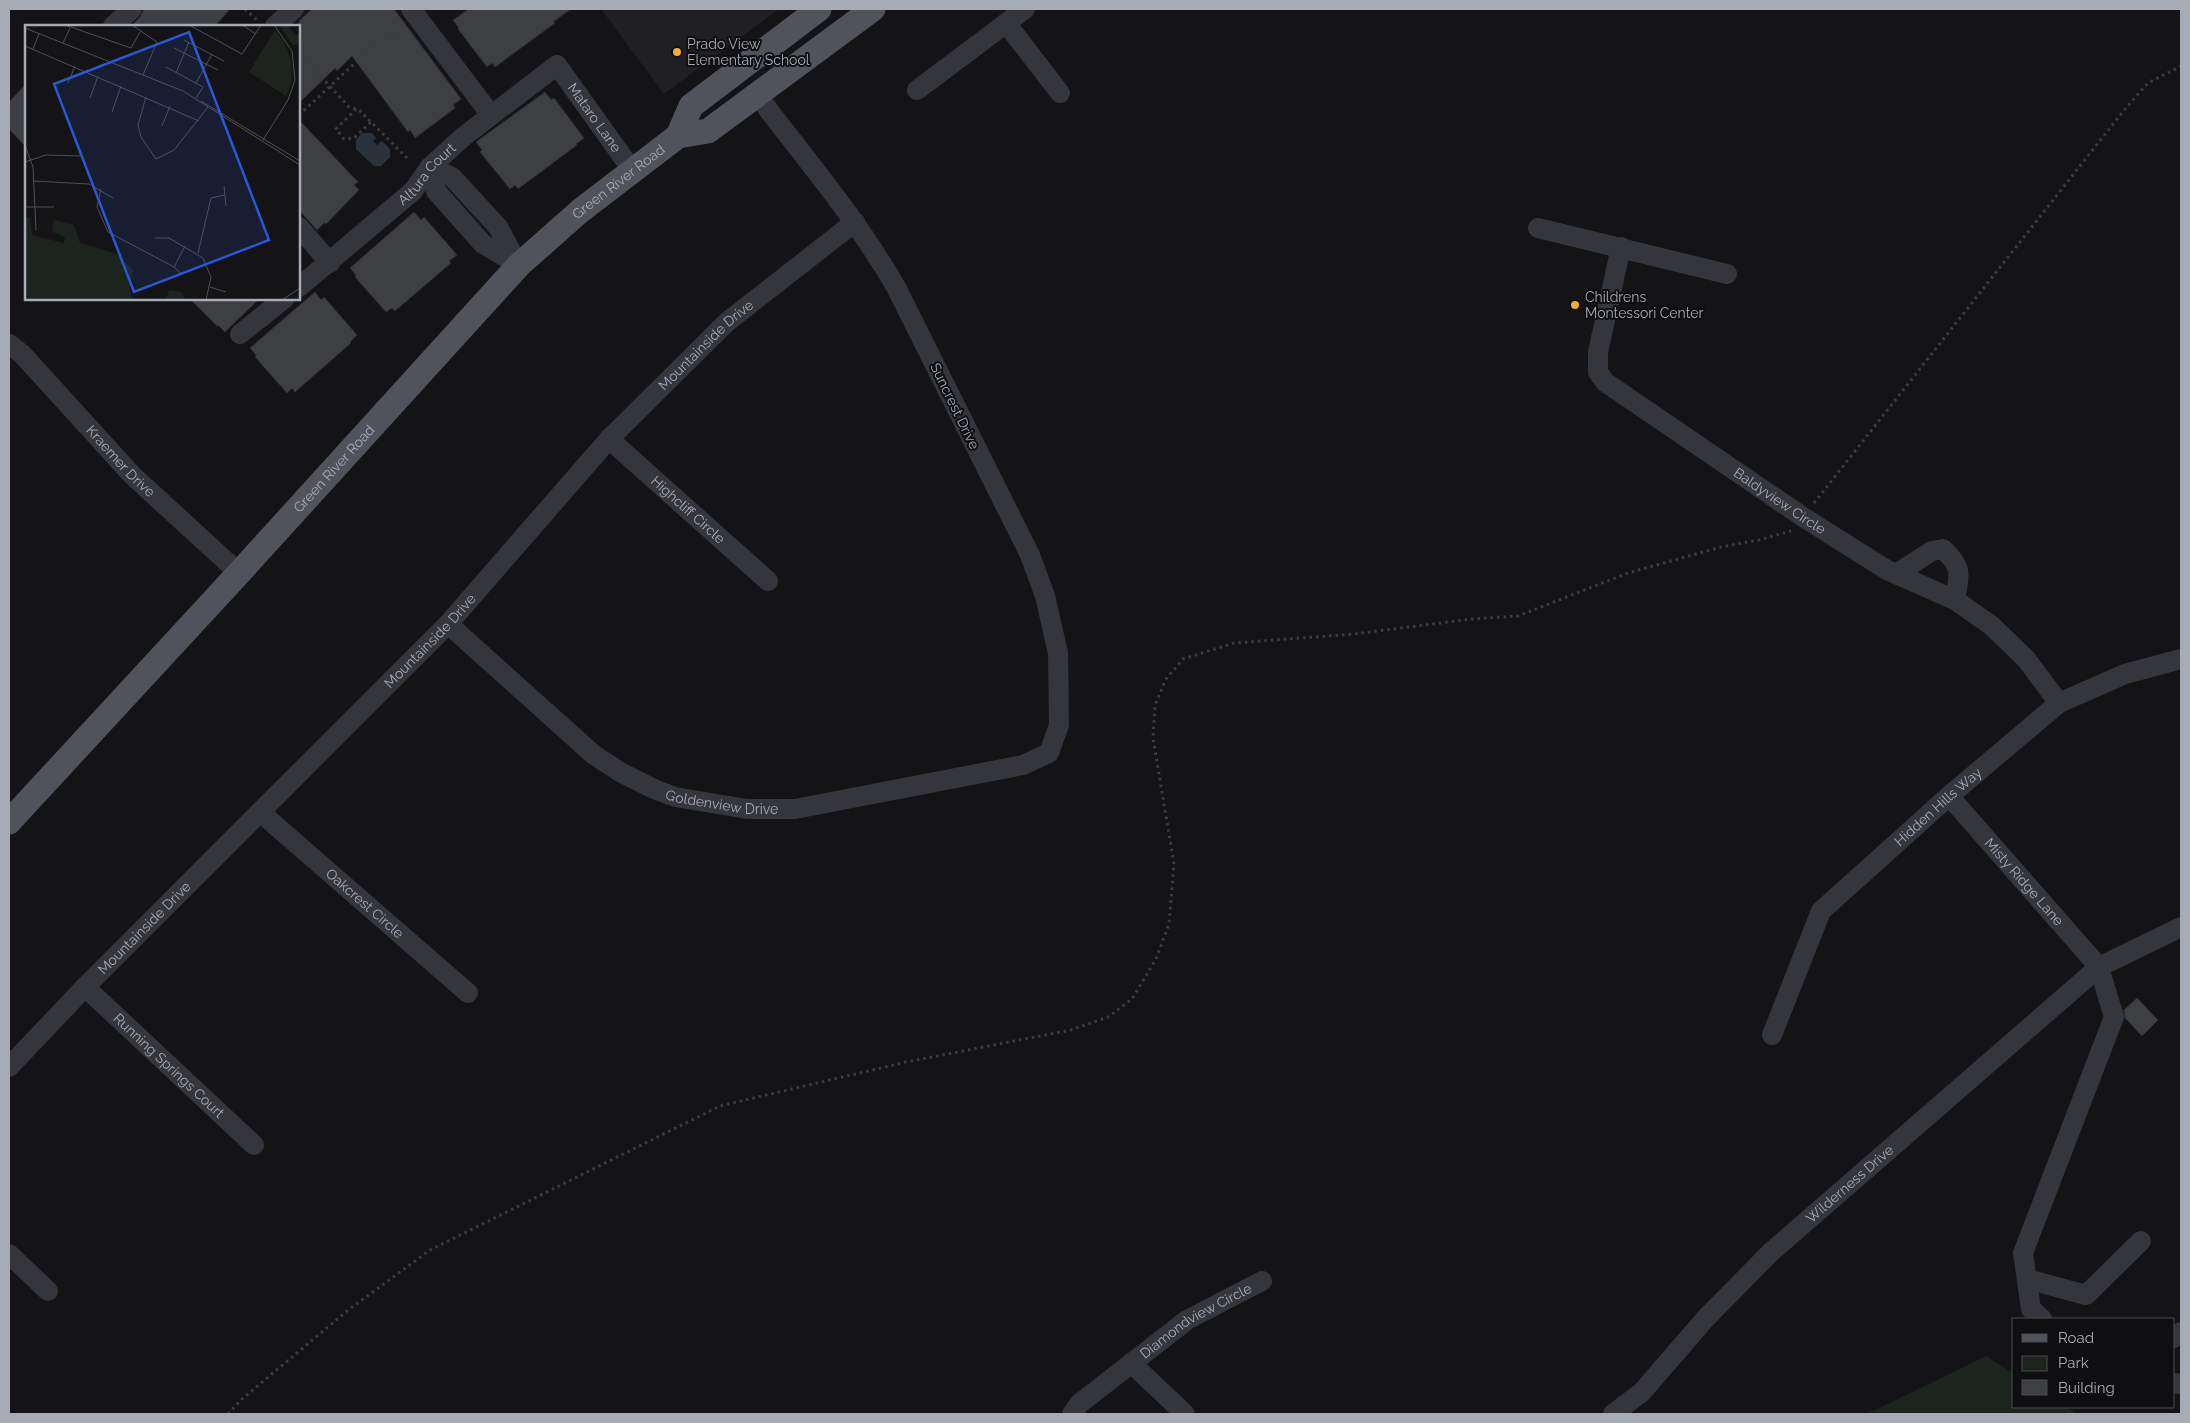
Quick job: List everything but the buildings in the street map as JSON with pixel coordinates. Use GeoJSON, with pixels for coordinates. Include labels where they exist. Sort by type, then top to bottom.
{"type":"FeatureCollection","features":[{"type":"Feature","properties":{"kind":"main road","name":"Green River Road"},"geometry":{"type":"LineString","coordinates":[[678,136],[690,106],[819,9]]}},
{"type":"Feature","properties":{"kind":"main road","name":"Green River Road"},"geometry":{"type":"LineString","coordinates":[[9,822],[519,265],[580,211],[678,136],[708,131],[873,9]]}},
{"type":"Feature","properties":{"kind":"main road"},"geometry":{"type":"LineString","coordinates":[[757,95],[776,41]]}},
{"type":"Feature","properties":{"kind":"street"},"geometry":{"type":"LineString","coordinates":[[114,25],[132,9]]}},
{"type":"Feature","properties":{"kind":"street"},"geometry":{"type":"LineString","coordinates":[[267,24],[294,9]]}},
{"type":"Feature","properties":{"kind":"street"},"geometry":{"type":"LineString","coordinates":[[917,90],[1025,9]]}},
{"type":"Feature","properties":{"kind":"street"},"geometry":{"type":"LineString","coordinates":[[410,16],[491,115]]}},
{"type":"Feature","properties":{"kind":"street"},"geometry":{"type":"LineString","coordinates":[[1006,23],[1060,93]]}},
{"type":"Feature","properties":{"kind":"street","name":"Altura Court"},"geometry":{"type":"LineString","coordinates":[[300,286],[413,192],[430,167],[463,137],[557,65]]}},
{"type":"Feature","properties":{"kind":"street","name":"Mataro Lane"},"geometry":{"type":"LineString","coordinates":[[557,65],[632,170]]}},
{"type":"Feature","properties":{"kind":"street","name":"Suncrest Drive"},"geometry":{"type":"LineString","coordinates":[[757,95],[855,222],[896,287],[1030,555],[1045,596],[1058,653],[1059,725],[1049,753]]}},
{"type":"Feature","properties":{"kind":"street"},"geometry":{"type":"LineString","coordinates":[[430,167],[452,177],[498,228],[519,265]]}},
{"type":"Feature","properties":{"kind":"street","name":"Mountainside Drive"},"geometry":{"type":"LineString","coordinates":[[9,1067],[85,986],[448,624],[609,439],[727,322],[855,222]]}},
{"type":"Feature","properties":{"kind":"street"},"geometry":{"type":"LineString","coordinates":[[1538,228],[1727,274]]}},
{"type":"Feature","properties":{"kind":"street"},"geometry":{"type":"LineString","coordinates":[[300,229],[330,263]]}},
{"type":"Feature","properties":{"kind":"street","name":"Baldyview Circle"},"geometry":{"type":"LineString","coordinates":[[1621,247],[1598,352],[1598,372],[1605,382],[1803,517],[1896,574],[1955,600],[1992,626],[2026,658],[2059,704]]}},
{"type":"Feature","properties":{"kind":"street"},"geometry":{"type":"LineString","coordinates":[[240,334],[283,300]]}},
{"type":"Feature","properties":{"kind":"street","name":"Kraemer Drive"},"geometry":{"type":"LineString","coordinates":[[9,344],[22,354],[132,475],[239,573]]}},
{"type":"Feature","properties":{"kind":"street","name":"Highcliff Circle"},"geometry":{"type":"LineString","coordinates":[[609,439],[768,581]]}},
{"type":"Feature","properties":{"kind":"street"},"geometry":{"type":"LineString","coordinates":[[1896,574],[1932,551],[1942,549],[1956,562],[1959,574],[1955,600]]}},
{"type":"Feature","properties":{"kind":"street","name":"Goldenview Drive"},"geometry":{"type":"LineString","coordinates":[[448,624],[594,755],[622,774],[675,797],[747,809],[795,809],[1023,765],[1049,753]]}},
{"type":"Feature","properties":{"kind":"street","name":"Hidden Hills Way"},"geometry":{"type":"LineString","coordinates":[[1772,1035],[1820,910],[1949,796],[2059,704],[2124,674],[2181,659]]}},
{"type":"Feature","properties":{"kind":"street","name":"Misty Ridge Lane"},"geometry":{"type":"LineString","coordinates":[[1949,796],[2099,967]]}},
{"type":"Feature","properties":{"kind":"street","name":"Oakcrest Circle"},"geometry":{"type":"LineString","coordinates":[[260,812],[468,993]]}},
{"type":"Feature","properties":{"kind":"street","name":"Wilderness Drive"},"geometry":{"type":"LineString","coordinates":[[1613,1414],[1642,1392],[1705,1318],[1771,1252],[2099,967],[2181,927]]}},
{"type":"Feature","properties":{"kind":"street"},"geometry":{"type":"LineString","coordinates":[[2041,1318],[2031,1309],[2023,1253],[2114,1017],[2099,967]]}},
{"type":"Feature","properties":{"kind":"street","name":"Running Springs Court"},"geometry":{"type":"LineString","coordinates":[[85,986],[254,1145]]}},
{"type":"Feature","properties":{"kind":"street"},"geometry":{"type":"LineString","coordinates":[[2027,1279],[2086,1295],[2141,1242]]}},
{"type":"Feature","properties":{"kind":"street"},"geometry":{"type":"LineString","coordinates":[[9,1254],[48,1291]]}},
{"type":"Feature","properties":{"kind":"street","name":"Diamondview Circle"},"geometry":{"type":"LineString","coordinates":[[1072,1414],[1080,1404],[1187,1320],[1262,1281]]}},
{"type":"Feature","properties":{"kind":"street"},"geometry":{"type":"LineString","coordinates":[[1131,1363],[1185,1414]]}},
{"type":"Feature","properties":{"kind":"path"},"geometry":{"type":"LineString","coordinates":[[245,9],[267,24]]}},
{"type":"Feature","properties":{"kind":"path"},"geometry":{"type":"LineString","coordinates":[[300,114],[382,38],[388,38],[410,16]]}},
{"type":"Feature","properties":{"kind":"path"},"geometry":{"type":"LineString","coordinates":[[300,55],[349,107],[356,109],[371,122],[408,160]]}},
{"type":"Feature","properties":{"kind":"path"},"geometry":{"type":"LineString","coordinates":[[1811,506],[2124,109],[2148,83],[2181,66]]}},
{"type":"Feature","properties":{"kind":"path"},"geometry":{"type":"LineString","coordinates":[[356,109],[336,130],[344,138],[354,138],[371,122]]}},
{"type":"Feature","properties":{"kind":"path"},"geometry":{"type":"LineString","coordinates":[[228,1414],[242,1399],[346,1311],[430,1250],[720,1106],[906,1062],[1071,1030],[1108,1017],[1132,999],[1156,959],[1169,924],[1174,864],[1153,738],[1155,705],[1166,679],[1183,659],[1234,643],[1354,634],[1472,619],[1518,616],[1628,573],[1721,547],[1759,540],[1793,530],[1797,526]]}},
{"type":"Feature","properties":{"kind":"shaded area","name":"Prado View Elementary School"},"geometry":{"type":"Polygon","coordinates":[[[601,9],[779,9],[664,94],[601,9]]]}},
{"type":"Feature","properties":{"kind":"shaded area"},"geometry":{"type":"Polygon","coordinates":[[[362,133],[372,133],[376,138],[373,141],[377,145],[382,141],[390,149],[390,157],[381,166],[374,166],[356,149],[356,140],[362,133]]]}},
{"type":"Feature","properties":{"kind":"green space"},"geometry":{"type":"Polygon","coordinates":[[[1986,1356],[2012,1373],[2012,1408],[2068,1408],[2077,1414],[1867,1414],[1986,1356]]]}},
{"type":"Feature","properties":{"kind":"place","name":"Prado View Elementary School"},"geometry":{"type":"Point","coordinates":[677,52]}},
{"type":"Feature","properties":{"kind":"place","name":"Childrens Montessori Center"},"geometry":{"type":"Point","coordinates":[1575,305]}}]}
